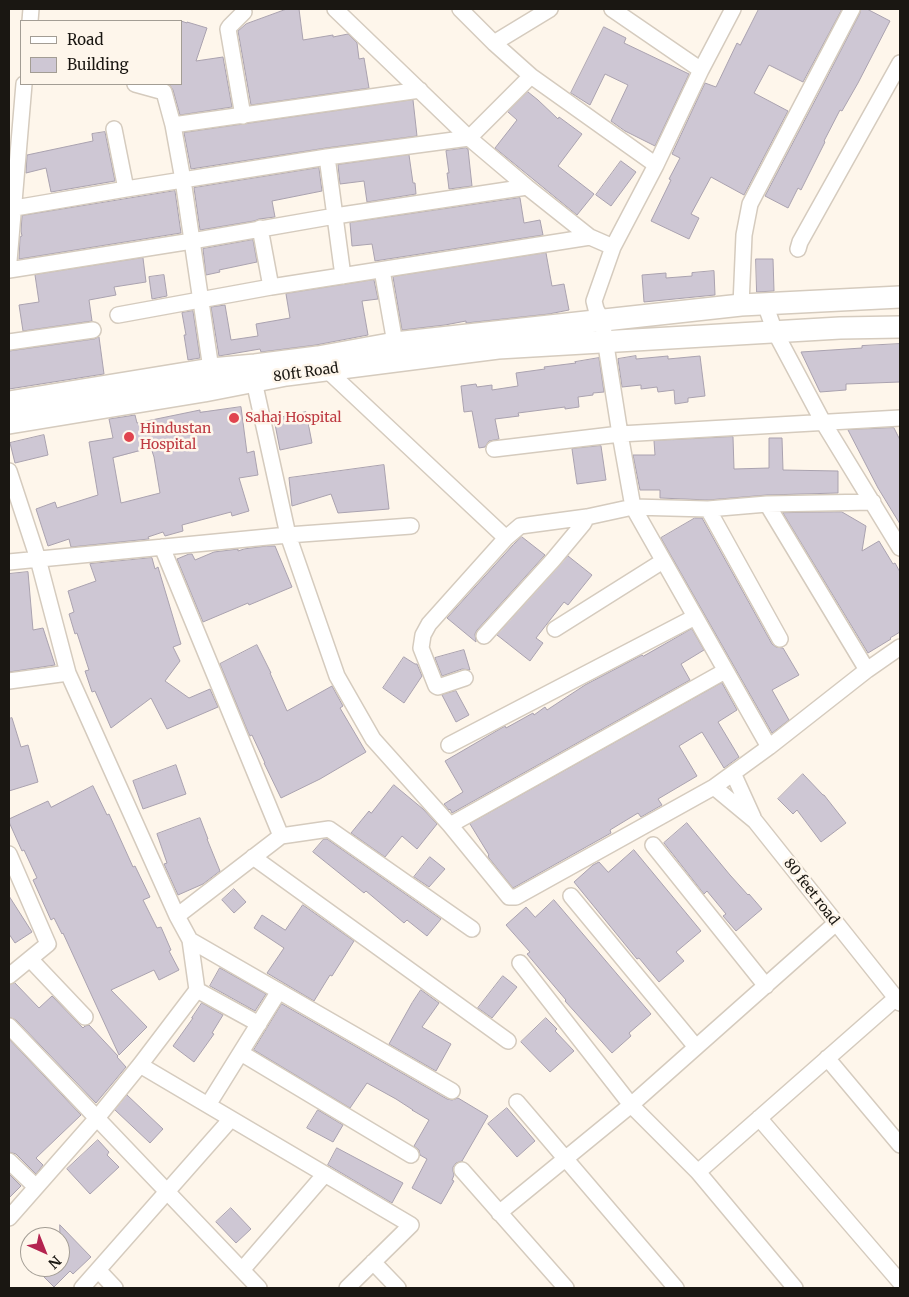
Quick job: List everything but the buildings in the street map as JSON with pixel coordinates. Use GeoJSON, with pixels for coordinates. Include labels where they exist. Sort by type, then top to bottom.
{"type":"FeatureCollection","features":[{"type":"Feature","properties":{"kind":"main road"},"geometry":{"type":"LineString","coordinates":[[9,402],[211,369],[318,357],[395,343],[741,306],[900,297]]}},
{"type":"Feature","properties":{"kind":"main road","name":"80ft Road"},"geometry":{"type":"LineString","coordinates":[[9,423],[204,391],[286,375],[498,348],[713,334],[900,327]]}},
{"type":"Feature","properties":{"kind":"street"},"geometry":{"type":"LineString","coordinates":[[336,9],[469,138],[590,237],[613,247]]}},
{"type":"Feature","properties":{"kind":"street"},"geometry":{"type":"LineString","coordinates":[[460,9],[531,76],[656,165]]}},
{"type":"Feature","properties":{"kind":"street"},"geometry":{"type":"LineString","coordinates":[[494,43],[550,9]]}},
{"type":"Feature","properties":{"kind":"street"},"geometry":{"type":"LineString","coordinates":[[612,9],[701,70]]}},
{"type":"Feature","properties":{"kind":"street"},"geometry":{"type":"LineString","coordinates":[[733,9],[613,247],[594,300],[602,320],[632,507],[769,747]]}},
{"type":"Feature","properties":{"kind":"street"},"geometry":{"type":"LineString","coordinates":[[741,306],[744,235],[750,204],[852,9]]}},
{"type":"Feature","properties":{"kind":"street"},"geometry":{"type":"LineString","coordinates":[[243,116],[228,29],[244,10]]}},
{"type":"Feature","properties":{"kind":"street"},"geometry":{"type":"LineString","coordinates":[[798,249],[800,242],[900,62]]}},
{"type":"Feature","properties":{"kind":"street"},"geometry":{"type":"LineString","coordinates":[[11,210],[126,189],[327,157],[469,138],[531,76]]}},
{"type":"Feature","properties":{"kind":"street"},"geometry":{"type":"LineString","coordinates":[[9,260],[11,210],[24,85]]}},
{"type":"Feature","properties":{"kind":"street"},"geometry":{"type":"LineString","coordinates":[[139,85],[164,92],[173,125],[211,369]]}},
{"type":"Feature","properties":{"kind":"street"},"geometry":{"type":"LineString","coordinates":[[173,125],[420,90]]}},
{"type":"Feature","properties":{"kind":"street"},"geometry":{"type":"LineString","coordinates":[[114,129],[126,189]]}},
{"type":"Feature","properties":{"kind":"street"},"geometry":{"type":"LineString","coordinates":[[327,157],[343,276]]}},
{"type":"Feature","properties":{"kind":"street"},"geometry":{"type":"LineString","coordinates":[[9,270],[192,241],[260,228],[527,187]]}},
{"type":"Feature","properties":{"kind":"street"},"geometry":{"type":"LineString","coordinates":[[260,228],[272,287]]}},
{"type":"Feature","properties":{"kind":"street"},"geometry":{"type":"LineString","coordinates":[[118,315],[272,287],[590,237]]}},
{"type":"Feature","properties":{"kind":"street"},"geometry":{"type":"LineString","coordinates":[[382,270],[395,343]]}},
{"type":"Feature","properties":{"kind":"street"},"geometry":{"type":"LineString","coordinates":[[765,304],[775,332],[823,422],[900,548]]}},
{"type":"Feature","properties":{"kind":"street"},"geometry":{"type":"LineString","coordinates":[[9,342],[93,330]]}},
{"type":"Feature","properties":{"kind":"street"},"geometry":{"type":"LineString","coordinates":[[327,370],[506,538]]}},
{"type":"Feature","properties":{"kind":"street"},"geometry":{"type":"LineString","coordinates":[[254,381],[288,535],[341,684],[372,739],[450,825],[506,895],[512,898],[554,877],[714,787],[769,747],[867,670],[900,648]]}},
{"type":"Feature","properties":{"kind":"street"},"geometry":{"type":"LineString","coordinates":[[494,449],[620,434],[900,418]]}},
{"type":"Feature","properties":{"kind":"street"},"geometry":{"type":"LineString","coordinates":[[9,471],[38,559],[68,673],[177,916],[190,940],[197,990],[97,1118],[9,1218]]}},
{"type":"Feature","properties":{"kind":"street"},"geometry":{"type":"LineString","coordinates":[[465,678],[436,686],[421,648],[423,635],[429,624],[506,538],[520,526],[587,517],[632,507],[708,509],[767,504],[873,502]]}},
{"type":"Feature","properties":{"kind":"street"},"geometry":{"type":"LineString","coordinates":[[767,504],[867,670]]}},
{"type":"Feature","properties":{"kind":"street"},"geometry":{"type":"LineString","coordinates":[[708,509],[780,639]]}},
{"type":"Feature","properties":{"kind":"street"},"geometry":{"type":"LineString","coordinates":[[484,636],[553,560],[587,517]]}},
{"type":"Feature","properties":{"kind":"street"},"geometry":{"type":"LineString","coordinates":[[9,562],[288,535],[411,526]]}},
{"type":"Feature","properties":{"kind":"street"},"geometry":{"type":"LineString","coordinates":[[162,547],[281,836]]}},
{"type":"Feature","properties":{"kind":"street"},"geometry":{"type":"LineString","coordinates":[[555,629],[664,562]]}},
{"type":"Feature","properties":{"kind":"street"},"geometry":{"type":"LineString","coordinates":[[449,745],[695,617]]}},
{"type":"Feature","properties":{"kind":"street"},"geometry":{"type":"LineString","coordinates":[[450,825],[725,671]]}},
{"type":"Feature","properties":{"kind":"street"},"geometry":{"type":"LineString","coordinates":[[9,681],[68,673]]}},
{"type":"Feature","properties":{"kind":"street"},"geometry":{"type":"LineString","coordinates":[[733,774],[755,820]]}},
{"type":"Feature","properties":{"kind":"street","name":"80 feet road"},"geometry":{"type":"LineString","coordinates":[[714,787],[755,820],[898,1001]]}},
{"type":"Feature","properties":{"kind":"street"},"geometry":{"type":"LineString","coordinates":[[177,916],[281,836],[329,829],[472,929]]}},
{"type":"Feature","properties":{"kind":"street"},"geometry":{"type":"LineString","coordinates":[[653,845],[766,986]]}},
{"type":"Feature","properties":{"kind":"street"},"geometry":{"type":"LineString","coordinates":[[9,854],[48,944],[9,976]]}},
{"type":"Feature","properties":{"kind":"street"},"geometry":{"type":"LineString","coordinates":[[253,857],[508,1041]]}},
{"type":"Feature","properties":{"kind":"street"},"geometry":{"type":"LineString","coordinates":[[571,896],[696,1047]]}},
{"type":"Feature","properties":{"kind":"street"},"geometry":{"type":"LineString","coordinates":[[499,1213],[631,1105],[836,923]]}},
{"type":"Feature","properties":{"kind":"street"},"geometry":{"type":"LineString","coordinates":[[190,940],[452,1091]]}},
{"type":"Feature","properties":{"kind":"street"},"geometry":{"type":"LineString","coordinates":[[30,959],[84,1017]]}},
{"type":"Feature","properties":{"kind":"street"},"geometry":{"type":"LineString","coordinates":[[520,963],[631,1105],[698,1172],[795,1288]]}},
{"type":"Feature","properties":{"kind":"street"},"geometry":{"type":"LineString","coordinates":[[197,990],[259,1024]]}},
{"type":"Feature","properties":{"kind":"street"},"geometry":{"type":"LineString","coordinates":[[208,1105],[279,991]]}},
{"type":"Feature","properties":{"kind":"street"},"geometry":{"type":"LineString","coordinates":[[698,1172],[827,1058],[898,1001]]}},
{"type":"Feature","properties":{"kind":"street"},"geometry":{"type":"LineString","coordinates":[[9,1026],[259,1288]]}},
{"type":"Feature","properties":{"kind":"street"},"geometry":{"type":"LineString","coordinates":[[241,1053],[411,1155]]}},
{"type":"Feature","properties":{"kind":"street"},"geometry":{"type":"LineString","coordinates":[[827,1058],[900,1145]]}},
{"type":"Feature","properties":{"kind":"street"},"geometry":{"type":"LineString","coordinates":[[140,1065],[411,1225],[347,1288]]}},
{"type":"Feature","properties":{"kind":"street"},"geometry":{"type":"LineString","coordinates":[[517,1102],[676,1288]]}},
{"type":"Feature","properties":{"kind":"street"},"geometry":{"type":"LineString","coordinates":[[759,1118],[900,1282]]}},
{"type":"Feature","properties":{"kind":"street"},"geometry":{"type":"LineString","coordinates":[[82,1288],[231,1119]]}},
{"type":"Feature","properties":{"kind":"street"},"geometry":{"type":"LineString","coordinates":[[9,1161],[36,1187]]}},
{"type":"Feature","properties":{"kind":"street"},"geometry":{"type":"LineString","coordinates":[[462,1170],[566,1288]]}},
{"type":"Feature","properties":{"kind":"street"},"geometry":{"type":"LineString","coordinates":[[242,1270],[325,1174]]}},
{"type":"Feature","properties":{"kind":"street"},"geometry":{"type":"LineString","coordinates":[[373,1262],[398,1288]]}},
{"type":"Feature","properties":{"kind":"street"},"geometry":{"type":"LineString","coordinates":[[98,1270],[115,1288]]}},
{"type":"Feature","properties":{"kind":"place","name":"Sahaj Hospital"},"geometry":{"type":"Point","coordinates":[234,418]}},
{"type":"Feature","properties":{"kind":"place","name":"Hindustan Hospital"},"geometry":{"type":"Point","coordinates":[129,437]}}]}
